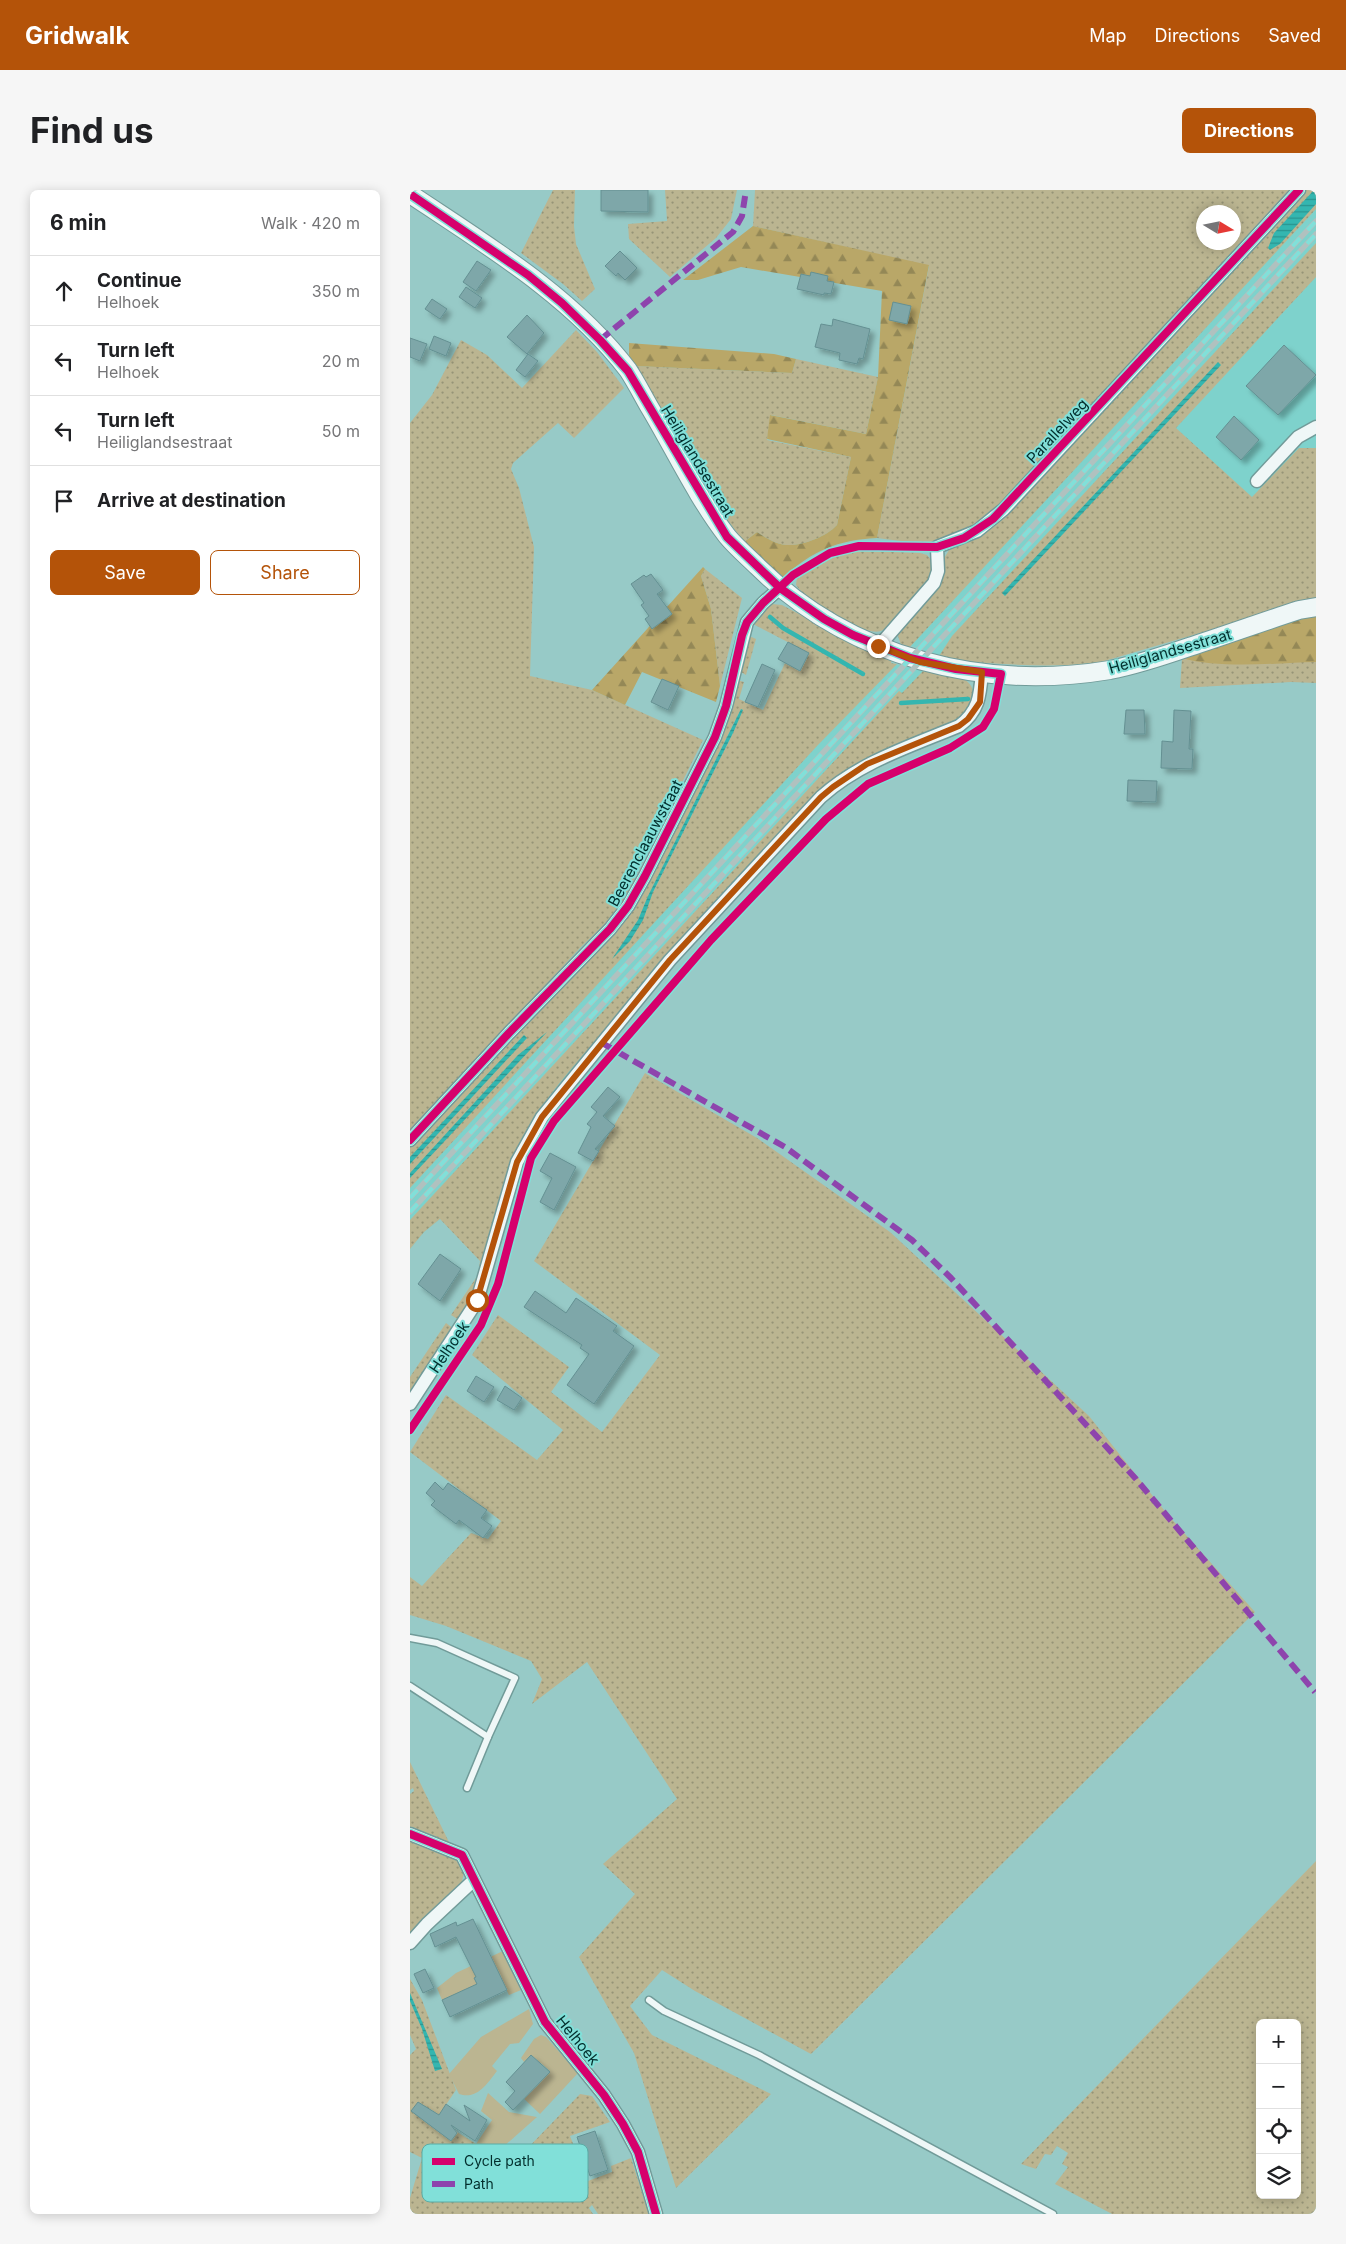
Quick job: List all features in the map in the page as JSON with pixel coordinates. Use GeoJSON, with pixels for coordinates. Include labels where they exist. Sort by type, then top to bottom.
{"type":"FeatureCollection","features":[{"type":"Feature","properties":{"kind":"street","name":"Parallelweg"},"geometry":{"type":"LineString","coordinates":[[878,646],[934,583],[938,571],[938,547],[977,531],[1004,509],[1299,190]]}},
{"type":"Feature","properties":{"kind":"street","name":"Heiliglandsestraat"},"geometry":{"type":"LineString","coordinates":[[410,194],[528,275],[562,303],[628,371],[728,537],[780,588],[824,619],[878,646],[920,662],[982,672],[1048,676],[1111,670],[1160,657],[1299,610],[1316,607]]}},
{"type":"Feature","properties":{"kind":"street"},"geometry":{"type":"LineString","coordinates":[[1257,481],[1298,437],[1316,427]]}},
{"type":"Feature","properties":{"kind":"street","name":"Beerenclaauwstraat"},"geometry":{"type":"LineString","coordinates":[[410,1140],[509,1033],[610,930],[628,906],[715,737],[726,706],[747,622],[763,603],[780,588]]}},
{"type":"Feature","properties":{"kind":"street","name":"Helhoek"},"geometry":{"type":"LineString","coordinates":[[410,1404],[477,1300],[517,1162],[542,1117],[670,960],[821,797],[867,764],[959,726],[968,719],[980,702],[982,672]]}},
{"type":"Feature","properties":{"kind":"street","name":"Helhoek"},"geometry":{"type":"LineString","coordinates":[[410,1834],[462,1855],[545,2022],[604,2095],[623,2124],[638,2152],[656,2214]]}},
{"type":"Feature","properties":{"kind":"street"},"geometry":{"type":"LineString","coordinates":[[410,1943],[427,1924],[474,1880]]}},
{"type":"Feature","properties":{"kind":"lane"},"geometry":{"type":"LineString","coordinates":[[410,1638],[437,1643],[514,1678],[467,1788]]}},
{"type":"Feature","properties":{"kind":"lane"},"geometry":{"type":"LineString","coordinates":[[410,1686],[488,1737]]}},
{"type":"Feature","properties":{"kind":"lane"},"geometry":{"type":"LineString","coordinates":[[649,2000],[664,2011],[759,2055],[1053,2214]]}},
{"type":"Feature","properties":{"kind":"shaded area"},"geometry":{"type":"Polygon","coordinates":[[[553,190],[575,190],[574,226],[576,244],[595,289],[582,301],[563,284],[521,253],[553,190]]]}},
{"type":"Feature","properties":{"kind":"shaded area"},"geometry":{"type":"Polygon","coordinates":[[[665,190],[737,190],[731,219],[716,238],[670,277],[629,239],[628,224],[667,221],[665,190]]]}},
{"type":"Feature","properties":{"kind":"shaded area"},"geometry":{"type":"Polygon","coordinates":[[[755,190],[1293,190],[1241,246],[1241,205],[1196,205],[1196,250],[1237,250],[998,508],[966,532],[944,540],[911,542],[877,538],[929,266],[753,226],[755,190]]]}},
{"type":"Feature","properties":{"kind":"shaded area"},"geometry":{"type":"Polygon","coordinates":[[[1306,190],[1316,190],[1316,209],[909,648],[901,645],[898,636],[899,629],[940,584],[943,573],[943,560],[949,550],[979,535],[1169,339],[1306,190]]]}},
{"type":"Feature","properties":{"kind":"shaded area"},"geometry":{"type":"Polygon","coordinates":[[[1316,190],[1316,580],[939,656],[906,644],[1316,190]]]}},
{"type":"Feature","properties":{"kind":"shaded area"},"geometry":{"type":"Polygon","coordinates":[[[1316,190],[1316,204],[1280,244],[1270,250],[1268,248],[1274,233],[1316,190]]]}},
{"type":"Feature","properties":{"kind":"shaded area"},"geometry":{"type":"Polygon","coordinates":[[[1316,243],[1316,277],[1176,428],[1252,497],[1299,448],[1316,448],[1316,599],[1101,662],[1041,665],[941,659],[939,656],[952,636],[1316,243]]]}},
{"type":"Feature","properties":{"kind":"shaded area"},"geometry":{"type":"Polygon","coordinates":[[[576,330],[597,352],[624,388],[574,438],[558,423],[513,463],[511,469],[519,488],[534,547],[530,676],[592,690],[703,740],[618,912],[580,948],[410,1133],[410,423],[432,395],[461,340],[487,355],[522,388],[576,330]]]}},
{"type":"Feature","properties":{"kind":"shaded area"},"geometry":{"type":"Polygon","coordinates":[[[796,359],[878,377],[866,434],[771,415],[767,440],[851,457],[837,525],[820,537],[799,544],[786,545],[778,543],[757,532],[744,542],[715,503],[635,366],[792,373],[796,359]]]}},
{"type":"Feature","properties":{"kind":"shaded area"},"geometry":{"type":"Polygon","coordinates":[[[1218,362],[1221,365],[1005,596],[1002,593],[1218,362]]]}},
{"type":"Feature","properties":{"kind":"shaded area"},"geometry":{"type":"Polygon","coordinates":[[[860,551],[920,553],[927,555],[933,562],[933,568],[924,586],[894,621],[881,631],[861,629],[835,616],[811,600],[796,585],[797,578],[811,568],[835,557],[860,551]]]}},
{"type":"Feature","properties":{"kind":"shaded area"},"geometry":{"type":"Polygon","coordinates":[[[705,569],[742,598],[720,686],[711,609],[701,576],[705,569]]]}},
{"type":"Feature","properties":{"kind":"shaded area"},"geometry":{"type":"Polygon","coordinates":[[[772,604],[782,605],[831,631],[892,659],[891,663],[897,664],[817,746],[410,1188],[410,1147],[614,932],[737,680],[744,682],[739,699],[763,710],[785,663],[800,671],[809,653],[755,625],[753,621],[772,604]],[[741,709],[649,895],[653,892],[733,733],[741,709]]]}},
{"type":"Feature","properties":{"kind":"shaded area"},"geometry":{"type":"Polygon","coordinates":[[[747,635],[756,639],[746,675],[741,672],[747,635]]]}},
{"type":"Feature","properties":{"kind":"shaded area"},"geometry":{"type":"Polygon","coordinates":[[[1182,658],[1218,662],[1316,662],[1316,683],[1291,682],[1180,688],[1182,658]]]}},
{"type":"Feature","properties":{"kind":"shaded area"},"geometry":{"type":"Polygon","coordinates":[[[891,663],[929,672],[824,785],[440,1219],[424,1232],[410,1249],[410,1170],[891,663]]]}},
{"type":"Feature","properties":{"kind":"shaded area"},"geometry":{"type":"Polygon","coordinates":[[[923,671],[961,678],[972,687],[973,695],[968,708],[962,715],[950,723],[864,759],[826,786],[581,1058],[541,1108],[518,1148],[500,1197],[478,1275],[480,1261],[440,1219],[424,1232],[410,1249],[410,1220],[899,691],[902,693],[923,671]]]}},
{"type":"Feature","properties":{"kind":"shaded area"},"geometry":{"type":"Polygon","coordinates":[[[741,709],[743,710],[733,733],[653,892],[643,920],[630,941],[612,959],[638,920],[648,896],[741,709]]]}},
{"type":"Feature","properties":{"kind":"shaded area"},"geometry":{"type":"Polygon","coordinates":[[[547,1032],[410,1178],[410,1173],[518,1055],[547,1032]]]}},
{"type":"Feature","properties":{"kind":"shaded area"},"geometry":{"type":"Polygon","coordinates":[[[524,1035],[527,1038],[410,1164],[410,1157],[524,1035]]]}},
{"type":"Feature","properties":{"kind":"shaded area"},"geometry":{"type":"Polygon","coordinates":[[[645,1073],[757,1138],[890,1232],[1089,1416],[1168,1515],[1255,1612],[811,2054],[695,1991],[662,1970],[630,2006],[652,2035],[771,2094],[676,2188],[634,2053],[579,1957],[635,1894],[603,1864],[677,1799],[587,1662],[532,1704],[542,1679],[531,1661],[446,1626],[410,1615],[410,1577],[422,1586],[471,1533],[488,1539],[501,1521],[410,1452],[446,1395],[537,1460],[563,1430],[472,1355],[498,1315],[569,1367],[551,1392],[602,1432],[660,1355],[534,1261],[645,1073]]]}},
{"type":"Feature","properties":{"kind":"shaded area"},"geometry":{"type":"Polygon","coordinates":[[[478,1275],[459,1320],[451,1315],[478,1275]]]}},
{"type":"Feature","properties":{"kind":"shaded area"},"geometry":{"type":"Polygon","coordinates":[[[446,1323],[454,1329],[410,1394],[410,1377],[446,1323]]]}},
{"type":"Feature","properties":{"kind":"shaded area"},"geometry":{"type":"Polygon","coordinates":[[[410,1762],[464,1873],[461,1885],[410,1937],[410,1794],[414,1791],[413,1788],[410,1790],[410,1762]]]}},
{"type":"Feature","properties":{"kind":"shaded area"},"geometry":{"type":"Polygon","coordinates":[[[1316,1861],[1316,2214],[1112,2214],[1055,2184],[1068,2167],[1062,2164],[1068,2153],[1057,2146],[1051,2155],[1045,2154],[1036,2169],[1021,2164],[1316,1861]]]}},
{"type":"Feature","properties":{"kind":"shaded area"},"geometry":{"type":"Polygon","coordinates":[[[503,1951],[521,1990],[509,1995],[495,1967],[474,1978],[477,1985],[442,2000],[437,1988],[456,1973],[503,1951]]]}},
{"type":"Feature","properties":{"kind":"shaded area"},"geometry":{"type":"Polygon","coordinates":[[[410,1979],[422,2000],[456,2090],[439,2115],[432,2110],[424,2121],[443,2135],[449,2127],[476,2144],[422,2144],[422,2158],[410,2152],[410,2055],[416,2049],[410,2035],[410,1979]]]}},
{"type":"Feature","properties":{"kind":"shaded area"},"geometry":{"type":"Polygon","coordinates":[[[410,1993],[442,2069],[435,2071],[422,2029],[410,2001],[410,1993]]]}},
{"type":"Feature","properties":{"kind":"shaded area"},"geometry":{"type":"Polygon","coordinates":[[[529,2009],[533,2024],[519,2043],[510,2044],[492,2066],[497,2071],[489,2081],[476,2093],[471,2095],[459,2094],[449,2074],[481,2037],[529,2009]]]}},
{"type":"Feature","properties":{"kind":"shaded area"},"geometry":{"type":"Polygon","coordinates":[[[541,2035],[546,2037],[578,2073],[540,2114],[520,2095],[536,2087],[550,2071],[531,2055],[524,2062],[521,2058],[534,2039],[541,2035]]]}},
{"type":"Feature","properties":{"kind":"shaded area"},"geometry":{"type":"Polygon","coordinates":[[[488,2093],[509,2112],[537,2117],[506,2144],[476,2144],[492,2120],[481,2111],[488,2093]]]}},
{"type":"Feature","properties":{"kind":"shaded area"},"geometry":{"type":"Polygon","coordinates":[[[580,2094],[592,2096],[610,2122],[570,2136],[573,2144],[532,2144],[580,2094]]]}},
{"type":"Feature","properties":{"kind":"shaded area"},"geometry":{"type":"Polygon","coordinates":[[[422,2158],[422,2202],[588,2202],[588,2181],[612,2172],[611,2166],[631,2158],[649,2214],[598,2214],[592,2205],[589,2208],[593,2214],[410,2214],[410,2198],[422,2158]]]}},
{"type":"Feature","properties":{"kind":"green space"},"geometry":{"type":"Polygon","coordinates":[[[753,226],[929,265],[877,538],[850,541],[826,548],[805,560],[783,577],[744,542],[757,532],[770,540],[786,545],[813,540],[827,533],[837,525],[851,457],[767,439],[770,415],[866,434],[878,377],[882,291],[741,267],[698,280],[683,280],[753,226]]]}},
{"type":"Feature","properties":{"kind":"green space"},"geometry":{"type":"Polygon","coordinates":[[[629,343],[774,354],[796,359],[792,373],[635,366],[629,355],[629,343]]]}},
{"type":"Feature","properties":{"kind":"green space"},"geometry":{"type":"Polygon","coordinates":[[[703,567],[705,569],[701,576],[711,609],[720,686],[716,702],[642,672],[625,705],[592,690],[703,567]]]}},
{"type":"Feature","properties":{"kind":"green space"},"geometry":{"type":"Polygon","coordinates":[[[1316,614],[1316,662],[1230,664],[1182,658],[1316,614]]]}},
{"type":"Feature","properties":{"kind":"building"},"geometry":{"type":"Polygon","coordinates":[[[601,190],[648,190],[648,212],[601,211],[601,190]]]}},
{"type":"Feature","properties":{"kind":"building"},"geometry":{"type":"Polygon","coordinates":[[[620,251],[637,268],[625,280],[618,273],[616,276],[605,266],[620,251]]]}},
{"type":"Feature","properties":{"kind":"building"},"geometry":{"type":"Polygon","coordinates":[[[477,261],[491,270],[476,291],[463,282],[477,261]]]}},
{"type":"Feature","properties":{"kind":"building"},"geometry":{"type":"Polygon","coordinates":[[[811,272],[828,276],[827,281],[834,282],[831,294],[824,293],[824,295],[797,289],[801,274],[810,276],[811,272]]]}},
{"type":"Feature","properties":{"kind":"building"},"geometry":{"type":"Polygon","coordinates":[[[466,287],[482,298],[475,308],[459,297],[466,287]]]}},
{"type":"Feature","properties":{"kind":"building"},"geometry":{"type":"Polygon","coordinates":[[[432,299],[447,309],[440,319],[425,309],[432,299]]]}},
{"type":"Feature","properties":{"kind":"building"},"geometry":{"type":"Polygon","coordinates":[[[893,302],[911,306],[907,324],[889,320],[893,302]]]}},
{"type":"Feature","properties":{"kind":"building"},"geometry":{"type":"Polygon","coordinates":[[[527,315],[544,333],[527,354],[507,337],[527,315]]]}},
{"type":"Feature","properties":{"kind":"building"},"geometry":{"type":"Polygon","coordinates":[[[833,319],[870,329],[863,359],[859,358],[857,364],[839,360],[840,353],[815,347],[821,324],[832,326],[833,319]]]}},
{"type":"Feature","properties":{"kind":"building"},"geometry":{"type":"Polygon","coordinates":[[[434,336],[451,343],[446,356],[429,349],[434,336]]]}},
{"type":"Feature","properties":{"kind":"building"},"geometry":{"type":"Polygon","coordinates":[[[410,338],[427,344],[420,361],[410,357],[410,338]]]}},
{"type":"Feature","properties":{"kind":"building"},"geometry":{"type":"Polygon","coordinates":[[[1284,345],[1316,375],[1278,415],[1246,386],[1284,345]]]}},
{"type":"Feature","properties":{"kind":"building"},"geometry":{"type":"Polygon","coordinates":[[[528,354],[538,361],[525,377],[516,370],[528,354]]]}},
{"type":"Feature","properties":{"kind":"building"},"geometry":{"type":"Polygon","coordinates":[[[1234,416],[1259,440],[1241,460],[1216,437],[1234,416]]]}},
{"type":"Feature","properties":{"kind":"building"},"geometry":{"type":"Polygon","coordinates":[[[651,574],[663,590],[657,594],[672,614],[652,629],[645,619],[649,616],[641,605],[644,603],[631,584],[644,575],[646,577],[651,574]]]}},
{"type":"Feature","properties":{"kind":"building"},"geometry":{"type":"Polygon","coordinates":[[[788,642],[809,653],[800,671],[778,659],[788,642]]]}},
{"type":"Feature","properties":{"kind":"building"},"geometry":{"type":"Polygon","coordinates":[[[762,664],[775,670],[758,707],[745,702],[762,664]]]}},
{"type":"Feature","properties":{"kind":"building"},"geometry":{"type":"Polygon","coordinates":[[[662,679],[679,686],[668,710],[651,702],[662,679]]]}},
{"type":"Feature","properties":{"kind":"building"},"geometry":{"type":"Polygon","coordinates":[[[1126,710],[1144,710],[1145,734],[1124,734],[1126,710]]]}},
{"type":"Feature","properties":{"kind":"building"},"geometry":{"type":"Polygon","coordinates":[[[1174,710],[1191,711],[1189,749],[1193,749],[1192,769],[1161,768],[1162,741],[1173,742],[1174,710]]]}},
{"type":"Feature","properties":{"kind":"building"},"geometry":{"type":"Polygon","coordinates":[[[1128,780],[1157,781],[1156,802],[1127,801],[1128,780]]]}},
{"type":"Feature","properties":{"kind":"building"},"geometry":{"type":"Polygon","coordinates":[[[608,1087],[620,1097],[603,1116],[615,1126],[595,1149],[599,1151],[593,1161],[578,1153],[591,1127],[587,1124],[597,1112],[591,1107],[608,1087]]]}},
{"type":"Feature","properties":{"kind":"building"},"geometry":{"type":"Polygon","coordinates":[[[550,1153],[576,1167],[554,1210],[540,1202],[552,1178],[540,1171],[550,1153]]]}},
{"type":"Feature","properties":{"kind":"building"},"geometry":{"type":"Polygon","coordinates":[[[440,1254],[461,1269],[440,1301],[418,1284],[440,1254]]]}},
{"type":"Feature","properties":{"kind":"building"},"geometry":{"type":"Polygon","coordinates":[[[535,1291],[566,1313],[576,1298],[617,1326],[613,1331],[634,1346],[594,1404],[567,1385],[589,1354],[580,1348],[582,1345],[524,1307],[535,1291]]]}},
{"type":"Feature","properties":{"kind":"building"},"geometry":{"type":"Polygon","coordinates":[[[476,1376],[494,1387],[484,1402],[467,1391],[476,1376]]]}},
{"type":"Feature","properties":{"kind":"building"},"geometry":{"type":"Polygon","coordinates":[[[505,1386],[522,1398],[514,1410],[497,1400],[505,1386]]]}},
{"type":"Feature","properties":{"kind":"building"},"geometry":{"type":"Polygon","coordinates":[[[435,1482],[443,1490],[448,1483],[487,1510],[481,1518],[492,1526],[483,1538],[459,1520],[456,1524],[431,1505],[435,1501],[426,1493],[435,1482]]]}},
{"type":"Feature","properties":{"kind":"building"},"geometry":{"type":"Polygon","coordinates":[[[473,1919],[507,1990],[450,2017],[442,2000],[477,1984],[474,1978],[476,1977],[456,1937],[435,1947],[430,1934],[456,1922],[457,1926],[473,1919]]]}},
{"type":"Feature","properties":{"kind":"building"},"geometry":{"type":"Polygon","coordinates":[[[425,1969],[434,1988],[423,1993],[414,1974],[425,1969]]]}},
{"type":"Feature","properties":{"kind":"building"},"geometry":{"type":"Polygon","coordinates":[[[531,2055],[550,2072],[513,2110],[505,2102],[515,2091],[506,2082],[531,2055]]]}},
{"type":"Feature","properties":{"kind":"building"},"geometry":{"type":"Polygon","coordinates":[[[418,2102],[439,2115],[446,2104],[470,2121],[464,2105],[487,2120],[475,2141],[451,2125],[457,2133],[451,2141],[411,2111],[418,2102]]]}},
{"type":"Feature","properties":{"kind":"building"},"geometry":{"type":"Polygon","coordinates":[[[595,2131],[608,2170],[590,2176],[588,2170],[588,2144],[579,2144],[577,2137],[595,2131]]]}},
{"type":"Feature","properties":{"kind":"waterway"},"geometry":{"type":"LineString","coordinates":[[770,617],[783,628],[863,674]]}},
{"type":"Feature","properties":{"kind":"waterway"},"geometry":{"type":"LineString","coordinates":[[901,703],[968,699]]}},
{"type":"Feature","properties":{"kind":"railway"},"geometry":{"type":"LineString","coordinates":[[410,1198],[1316,221]]}},
{"type":"Feature","properties":{"kind":"railway"},"geometry":{"type":"LineString","coordinates":[[410,1212],[1316,234]]}},
{"type":"Feature","properties":{"kind":"marked path"},"geometry":{"type":"LineString","coordinates":[[600,340],[733,232],[742,216],[746,190]]}},
{"type":"Feature","properties":{"kind":"marked path"},"geometry":{"type":"LineString","coordinates":[[602,1043],[785,1147],[912,1240],[951,1278],[1136,1479],[1315,1692]]}},
{"type":"Feature","properties":{"kind":"cycle path"},"geometry":{"type":"LineString","coordinates":[[410,1140],[509,1033],[610,929],[628,906],[715,737],[726,706],[742,635],[747,622],[763,603],[793,575],[830,553],[859,546],[937,547],[964,538],[993,519],[1299,190]]}},
{"type":"Feature","properties":{"kind":"cycle path"},"geometry":{"type":"LineString","coordinates":[[410,194],[528,275],[562,303],[600,340],[628,371],[727,537],[780,588],[824,619],[853,635],[910,658],[956,669],[1001,674],[994,709],[983,727],[950,748],[868,784],[826,819],[711,940],[554,1121],[531,1158],[498,1284],[481,1325],[410,1430]]}},
{"type":"Feature","properties":{"kind":"cycle path"},"geometry":{"type":"LineString","coordinates":[[410,1834],[462,1855],[545,2022],[604,2095],[623,2124],[638,2152],[656,2214]]}},
{"type":"Feature","properties":{"kind":"route"},"geometry":{"type":"LineString","coordinates":[[477,1300],[487,1271],[510,1183],[523,1148],[542,1117],[670,960],[821,797],[833,787],[867,764],[959,726],[976,711],[980,702],[982,672],[920,662],[878,646]]}}]}
